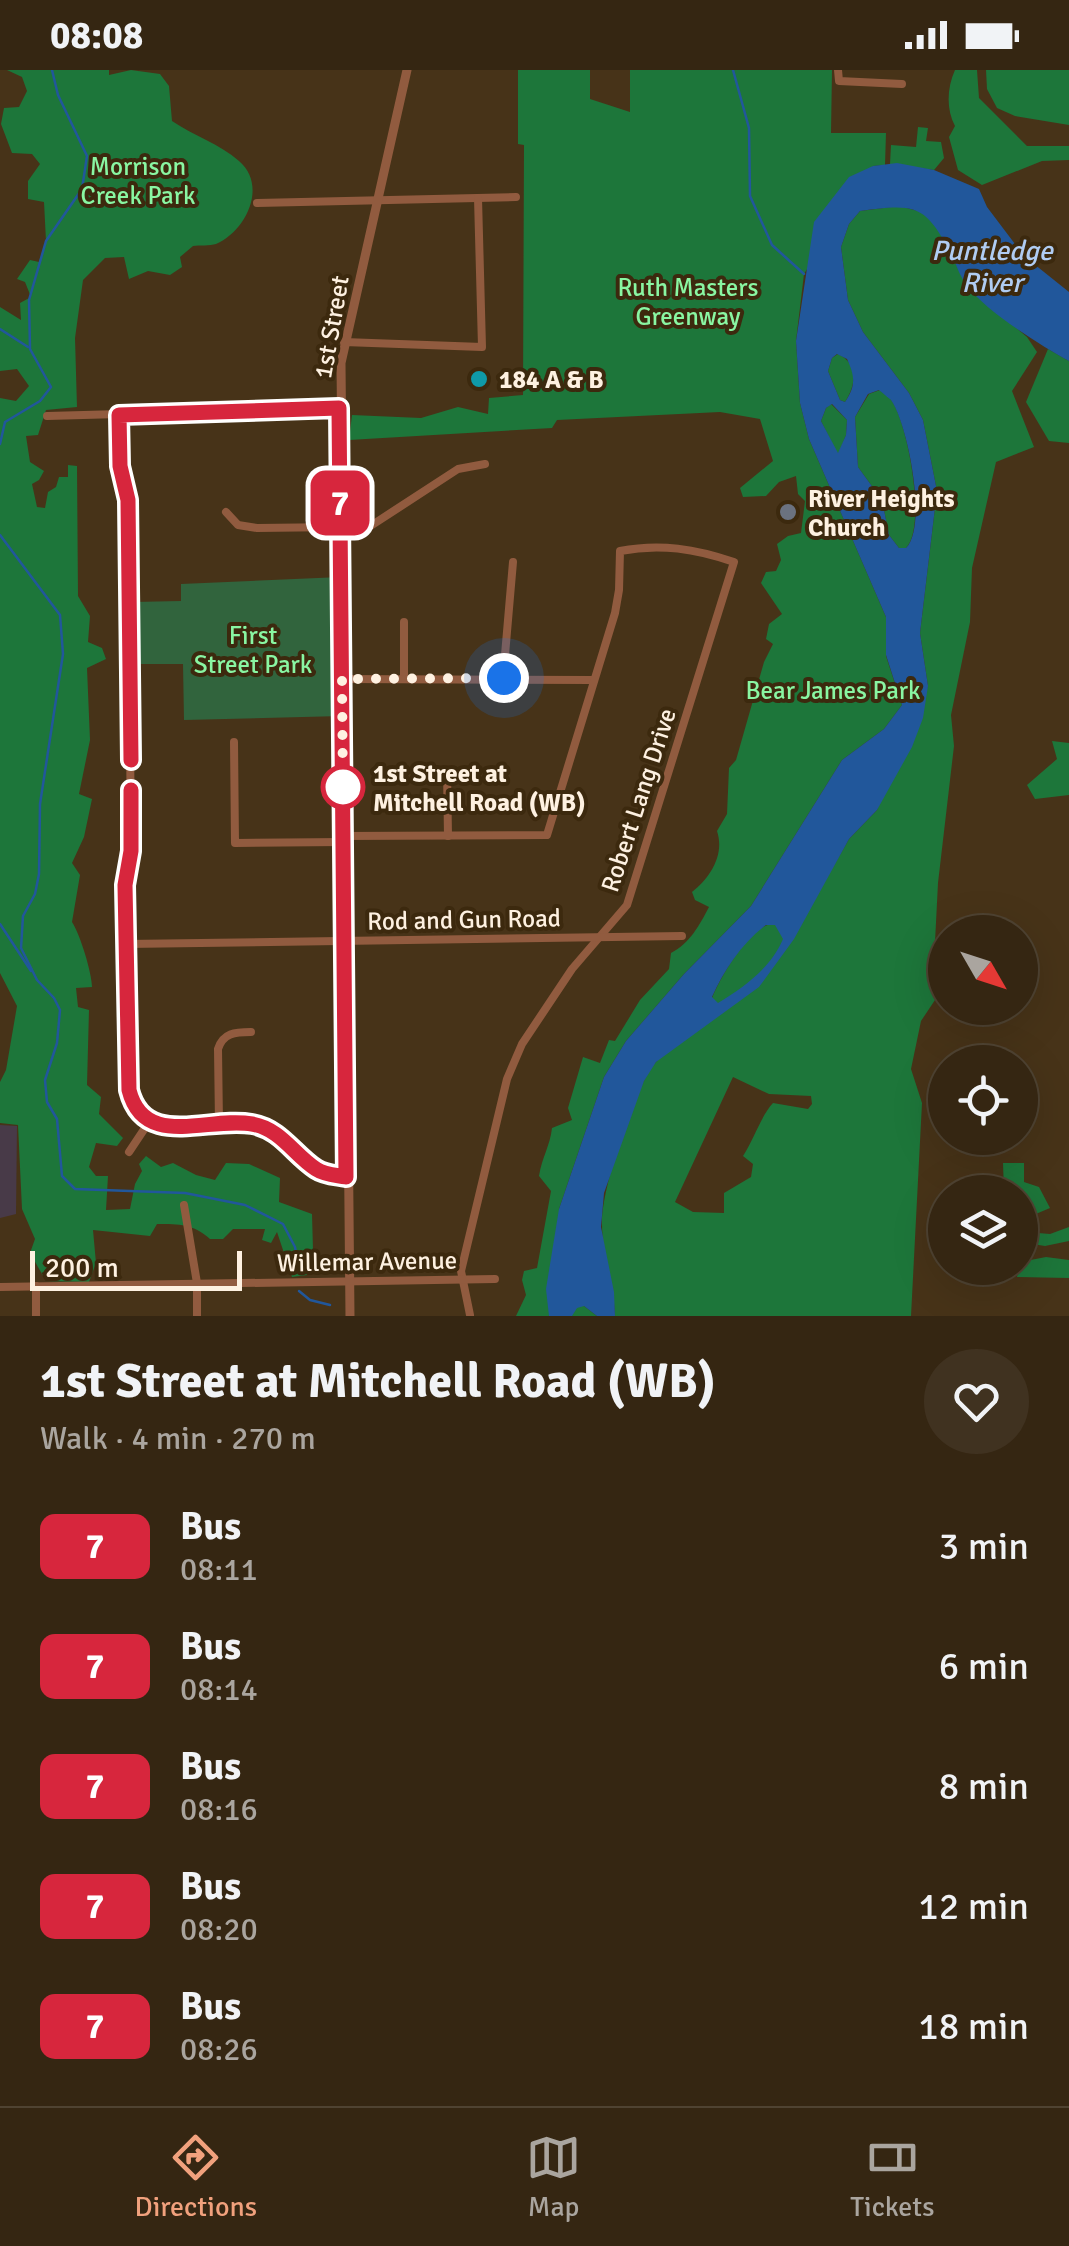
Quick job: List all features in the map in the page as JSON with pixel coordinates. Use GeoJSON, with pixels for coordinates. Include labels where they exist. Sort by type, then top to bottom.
{"type":"FeatureCollection","features":[{"type":"Feature","properties":{"kind":"street","name":"1st Street"},"geometry":{"type":"LineString","coordinates":[[350,1316],[339,408],[344,342],[408,70]]}},
{"type":"Feature","properties":{"kind":"street"},"geometry":{"type":"LineString","coordinates":[[838,70],[839,82],[902,84]]}},
{"type":"Feature","properties":{"kind":"street"},"geometry":{"type":"LineString","coordinates":[[257,202],[516,197]]}},
{"type":"Feature","properties":{"kind":"street"},"geometry":{"type":"LineString","coordinates":[[344,342],[482,347],[478,198]]}},
{"type":"Feature","properties":{"kind":"street"},"geometry":{"type":"LineString","coordinates":[[47,416],[339,408]]}},
{"type":"Feature","properties":{"kind":"street"},"geometry":{"type":"LineString","coordinates":[[119,415],[120,466],[128,500],[131,851],[125,885],[132,1103],[150,1122],[162,1125],[252,1124],[280,1136],[316,1169],[346,1177]]}},
{"type":"Feature","properties":{"kind":"street"},"geometry":{"type":"LineString","coordinates":[[226,512],[238,526],[256,528],[369,527],[458,468],[485,464]]}},
{"type":"Feature","properties":{"kind":"street","name":"Robert Lang Drive"},"geometry":{"type":"LineString","coordinates":[[470,1315],[460,1271],[507,1079],[522,1044],[572,969],[627,905],[734,562],[695,549],[639,547],[620,551],[620,590],[594,680]]}},
{"type":"Feature","properties":{"kind":"street"},"geometry":{"type":"LineString","coordinates":[[504,678],[513,562]]}},
{"type":"Feature","properties":{"kind":"street"},"geometry":{"type":"LineString","coordinates":[[404,622],[404,679]]}},
{"type":"Feature","properties":{"kind":"street"},"geometry":{"type":"LineString","coordinates":[[234,742],[235,843],[546,835],[594,680],[342,679]]}},
{"type":"Feature","properties":{"kind":"street"},"geometry":{"type":"LineString","coordinates":[[447,771],[448,836]]}},
{"type":"Feature","properties":{"kind":"street","name":"Rod and Gun Road"},"geometry":{"type":"LineString","coordinates":[[126,944],[682,936]]}},
{"type":"Feature","properties":{"kind":"street"},"geometry":{"type":"LineString","coordinates":[[219,1124],[221,1040],[229,1034],[250,1032]]}},
{"type":"Feature","properties":{"kind":"street"},"geometry":{"type":"LineString","coordinates":[[129,1152],[150,1122]]}},
{"type":"Feature","properties":{"kind":"street"},"geometry":{"type":"LineString","coordinates":[[184,1205],[197,1283],[198,1316]]}},
{"type":"Feature","properties":{"kind":"street","name":"Willemar Avenue"},"geometry":{"type":"LineString","coordinates":[[0,1287],[495,1279]]}},
{"type":"Feature","properties":{"kind":"street"},"geometry":{"type":"LineString","coordinates":[[36,1286],[36,1316]]}},
{"type":"Feature","properties":{"kind":"shaded area"},"geometry":{"type":"Polygon","coordinates":[[[0,1125],[17,1126],[16,1214],[0,1218],[0,1125]]]}},
{"type":"Feature","properties":{"kind":"green space","name":"Morrison Creek Park"},"geometry":{"type":"Polygon","coordinates":[[[7,70],[109,70],[109,75],[131,70],[160,74],[169,86],[172,121],[232,155],[248,171],[252,183],[250,207],[236,229],[216,244],[193,246],[180,257],[182,267],[170,275],[148,271],[129,279],[124,257],[105,258],[83,280],[75,338],[77,407],[46,410],[38,435],[26,436],[30,462],[44,471],[32,484],[37,507],[45,508],[48,492],[56,487],[59,477],[68,477],[68,465],[77,466],[78,596],[90,616],[88,642],[102,648],[106,659],[87,668],[90,740],[79,794],[92,799],[84,837],[72,863],[80,875],[72,922],[88,963],[92,987],[76,988],[78,1007],[89,1010],[87,1085],[101,1097],[99,1114],[123,1138],[117,1146],[96,1143],[89,1167],[96,1176],[108,1176],[106,1210],[130,1209],[142,1171],[139,1164],[146,1156],[161,1167],[173,1163],[215,1180],[226,1163],[249,1164],[280,1178],[279,1202],[312,1214],[313,1250],[307,1275],[292,1277],[277,1232],[271,1243],[262,1240],[265,1229],[233,1229],[223,1239],[210,1239],[192,1228],[173,1224],[157,1224],[150,1236],[93,1230],[96,1263],[89,1282],[46,1281],[30,1253],[35,1239],[22,1209],[18,1125],[0,1123],[0,1082],[6,1070],[17,1006],[0,973],[0,398],[16,401],[29,386],[17,369],[0,371],[0,307],[21,320],[20,303],[31,297],[25,282],[17,279],[30,260],[39,262],[46,241],[44,202],[28,199],[28,181],[40,164],[32,154],[12,153],[1,124],[4,108],[19,107],[27,91],[22,77],[7,70]]]}},
{"type":"Feature","properties":{"kind":"green space"},"geometry":{"type":"Polygon","coordinates":[[[518,70],[590,70],[590,99],[630,112],[630,70],[832,70],[831,133],[886,133],[885,165],[873,166],[804,274],[796,341],[800,403],[809,439],[886,617],[886,656],[902,705],[884,729],[842,760],[751,906],[626,1041],[604,1077],[559,1209],[584,1306],[597,1316],[516,1316],[526,1295],[524,1271],[537,1268],[551,1191],[539,1176],[540,1169],[552,1128],[572,1120],[568,1108],[583,1057],[600,1063],[609,1040],[615,1041],[640,1000],[669,969],[671,953],[689,939],[709,907],[695,900],[692,892],[710,873],[717,857],[717,831],[727,814],[729,768],[736,760],[764,662],[773,644],[766,639],[769,624],[782,614],[761,583],[766,572],[776,571],[781,560],[777,544],[801,533],[805,501],[798,494],[796,476],[779,482],[766,496],[743,497],[740,488],[773,461],[760,419],[720,412],[557,420],[552,428],[349,440],[352,415],[421,418],[458,407],[488,414],[489,398],[523,395],[524,145],[518,144],[518,70]]]}},
{"type":"Feature","properties":{"kind":"green space"},"geometry":{"type":"Polygon","coordinates":[[[955,70],[977,70],[979,98],[1027,146],[1069,146],[1069,160],[1042,161],[982,185],[958,170],[949,137],[955,126],[949,98],[955,70]]]}},
{"type":"Feature","properties":{"kind":"green space"},"geometry":{"type":"Polygon","coordinates":[[[986,70],[1069,70],[1069,125],[1015,116],[997,108],[987,89],[986,70]]]}},
{"type":"Feature","properties":{"kind":"green space"},"geometry":{"type":"Polygon","coordinates":[[[918,127],[928,128],[926,141],[941,142],[944,158],[934,170],[890,164],[891,145],[916,147],[918,127]]]}},
{"type":"Feature","properties":{"kind":"green space"},"geometry":{"type":"Polygon","coordinates":[[[899,206],[922,212],[938,228],[967,286],[1027,337],[1037,352],[1012,391],[1034,447],[996,462],[972,568],[970,622],[951,715],[954,746],[936,915],[928,915],[928,1010],[921,1021],[911,1069],[922,1103],[911,1316],[615,1316],[603,1209],[620,1140],[647,1074],[662,1055],[718,1014],[718,1004],[712,998],[749,938],[765,926],[805,916],[849,839],[877,810],[928,686],[920,633],[937,491],[923,420],[909,393],[863,332],[848,300],[841,247],[849,224],[860,211],[899,206]],[[733,1077],[675,1202],[693,1212],[724,1213],[724,1193],[751,1177],[753,1164],[743,1156],[769,1108],[773,1103],[808,1109],[811,1096],[769,1094],[733,1077]]]}},
{"type":"Feature","properties":{"kind":"green space"},"geometry":{"type":"Polygon","coordinates":[[[1048,349],[1069,361],[1069,443],[1049,441],[1026,402],[1048,349]]]}},
{"type":"Feature","properties":{"kind":"green space"},"geometry":{"type":"Polygon","coordinates":[[[838,354],[849,363],[854,375],[845,402],[840,400],[828,371],[832,358],[838,354]]]}},
{"type":"Feature","properties":{"kind":"green space"},"geometry":{"type":"Polygon","coordinates":[[[880,390],[891,399],[898,413],[913,476],[915,520],[906,548],[899,548],[889,535],[882,500],[858,467],[855,417],[869,394],[880,390]]]}},
{"type":"Feature","properties":{"kind":"green space"},"geometry":{"type":"Polygon","coordinates":[[[831,404],[847,420],[838,455],[821,421],[831,404]]]}},
{"type":"Feature","properties":{"kind":"green space","name":"First Street Park"},"geometry":{"type":"Polygon","coordinates":[[[341,577],[342,716],[184,720],[183,664],[134,664],[133,602],[181,601],[181,584],[341,577]]]}},
{"type":"Feature","properties":{"kind":"green space"},"geometry":{"type":"Polygon","coordinates":[[[1052,741],[1069,743],[1069,795],[1035,799],[1027,785],[1057,759],[1052,741]]]}},
{"type":"Feature","properties":{"kind":"green space"},"geometry":{"type":"Polygon","coordinates":[[[1003,1163],[1024,1163],[1024,1175],[1003,1175],[1003,1163]]]}},
{"type":"Feature","properties":{"kind":"green space"},"geometry":{"type":"Polygon","coordinates":[[[1038,1187],[1039,1187],[1050,1208],[1038,1213],[1038,1187]]]}},
{"type":"Feature","properties":{"kind":"green space"},"geometry":{"type":"Polygon","coordinates":[[[1069,1227],[1069,1241],[1038,1245],[1038,1233],[1050,1234],[1069,1227]]]}},
{"type":"Feature","properties":{"kind":"green space"},"geometry":{"type":"Polygon","coordinates":[[[1038,1259],[1069,1260],[1069,1278],[1038,1277],[1038,1259]]]}},
{"type":"Feature","properties":{"kind":"water","name":"Puntledge River"},"geometry":{"type":"Polygon","coordinates":[[[897,163],[934,170],[979,189],[987,207],[1024,256],[1069,292],[1069,361],[1015,327],[976,296],[963,280],[935,227],[918,212],[908,208],[860,211],[849,224],[841,247],[848,300],[863,332],[909,393],[923,420],[937,491],[920,633],[928,686],[923,718],[912,747],[877,810],[849,839],[794,939],[759,987],[656,1062],[644,1081],[604,1193],[601,1227],[615,1316],[597,1316],[584,1306],[572,1316],[549,1316],[546,1289],[559,1209],[604,1077],[626,1041],[751,906],[842,760],[884,729],[902,705],[886,655],[886,617],[809,439],[800,403],[796,341],[814,222],[849,177],[873,166],[897,163]],[[837,354],[828,371],[840,400],[845,402],[853,386],[852,371],[847,359],[837,354]],[[879,390],[868,394],[855,417],[858,467],[882,500],[889,535],[899,548],[906,548],[912,537],[915,498],[904,430],[891,400],[879,390]],[[832,404],[821,421],[838,453],[847,420],[832,404]],[[766,925],[722,977],[712,997],[718,1003],[747,984],[778,950],[783,939],[775,925],[766,925]]]}},
{"type":"Feature","properties":{"kind":"waterway"},"geometry":{"type":"LineString","coordinates":[[0,444],[5,422],[40,401],[51,387],[30,349],[29,300],[46,241],[82,189],[87,156],[58,95],[52,70]]}},
{"type":"Feature","properties":{"kind":"waterway"},"geometry":{"type":"LineString","coordinates":[[733,70],[749,128],[750,196],[772,245],[804,274]]}},
{"type":"Feature","properties":{"kind":"waterway"},"geometry":{"type":"LineString","coordinates":[[0,329],[28,347]]}},
{"type":"Feature","properties":{"kind":"waterway"},"geometry":{"type":"LineString","coordinates":[[0,535],[60,615],[63,654],[40,804],[39,874],[35,894],[23,916],[21,948],[37,980],[60,1010],[57,1043],[45,1080],[47,1102],[57,1119],[62,1176],[75,1189],[185,1193],[245,1205],[283,1224],[295,1247],[299,1268]]}},
{"type":"Feature","properties":{"kind":"waterway"},"geometry":{"type":"LineString","coordinates":[[0,924],[31,971]]}},
{"type":"Feature","properties":{"kind":"waterway"},"geometry":{"type":"LineString","coordinates":[[299,1291],[310,1300],[330,1305]]}},
{"type":"Feature","properties":{"kind":"bus line","name":"7"},"geometry":{"type":"LineString","coordinates":[[131,760],[128,500],[120,466],[119,415],[339,408],[346,1177],[316,1169],[280,1136],[252,1124],[162,1125],[140,1115],[132,1103],[125,885],[131,851],[131,790]]}},
{"type":"Feature","properties":{"kind":"place","name":"184 A & B"},"geometry":{"type":"Point","coordinates":[479,379]}},
{"type":"Feature","properties":{"kind":"place","name":"River Heights Church"},"geometry":{"type":"Point","coordinates":[788,512]}},
{"type":"Feature","properties":{"kind":"place","name":"1st Street at Mitchell Road (WB)"},"geometry":{"type":"Point","coordinates":[343,787]}},
{"type":"Feature","properties":{"kind":"route"},"geometry":{"type":"LineString","coordinates":[[343,787],[343,797],[342,679],[504,678]]}},
{"type":"Feature","properties":{"kind":"park label","name":"Ruth Masters Greenway"},"geometry":{"type":"Point","coordinates":[688,302]}},
{"type":"Feature","properties":{"kind":"park label","name":"Bear James Park"},"geometry":{"type":"Point","coordinates":[833,690]}}]}
